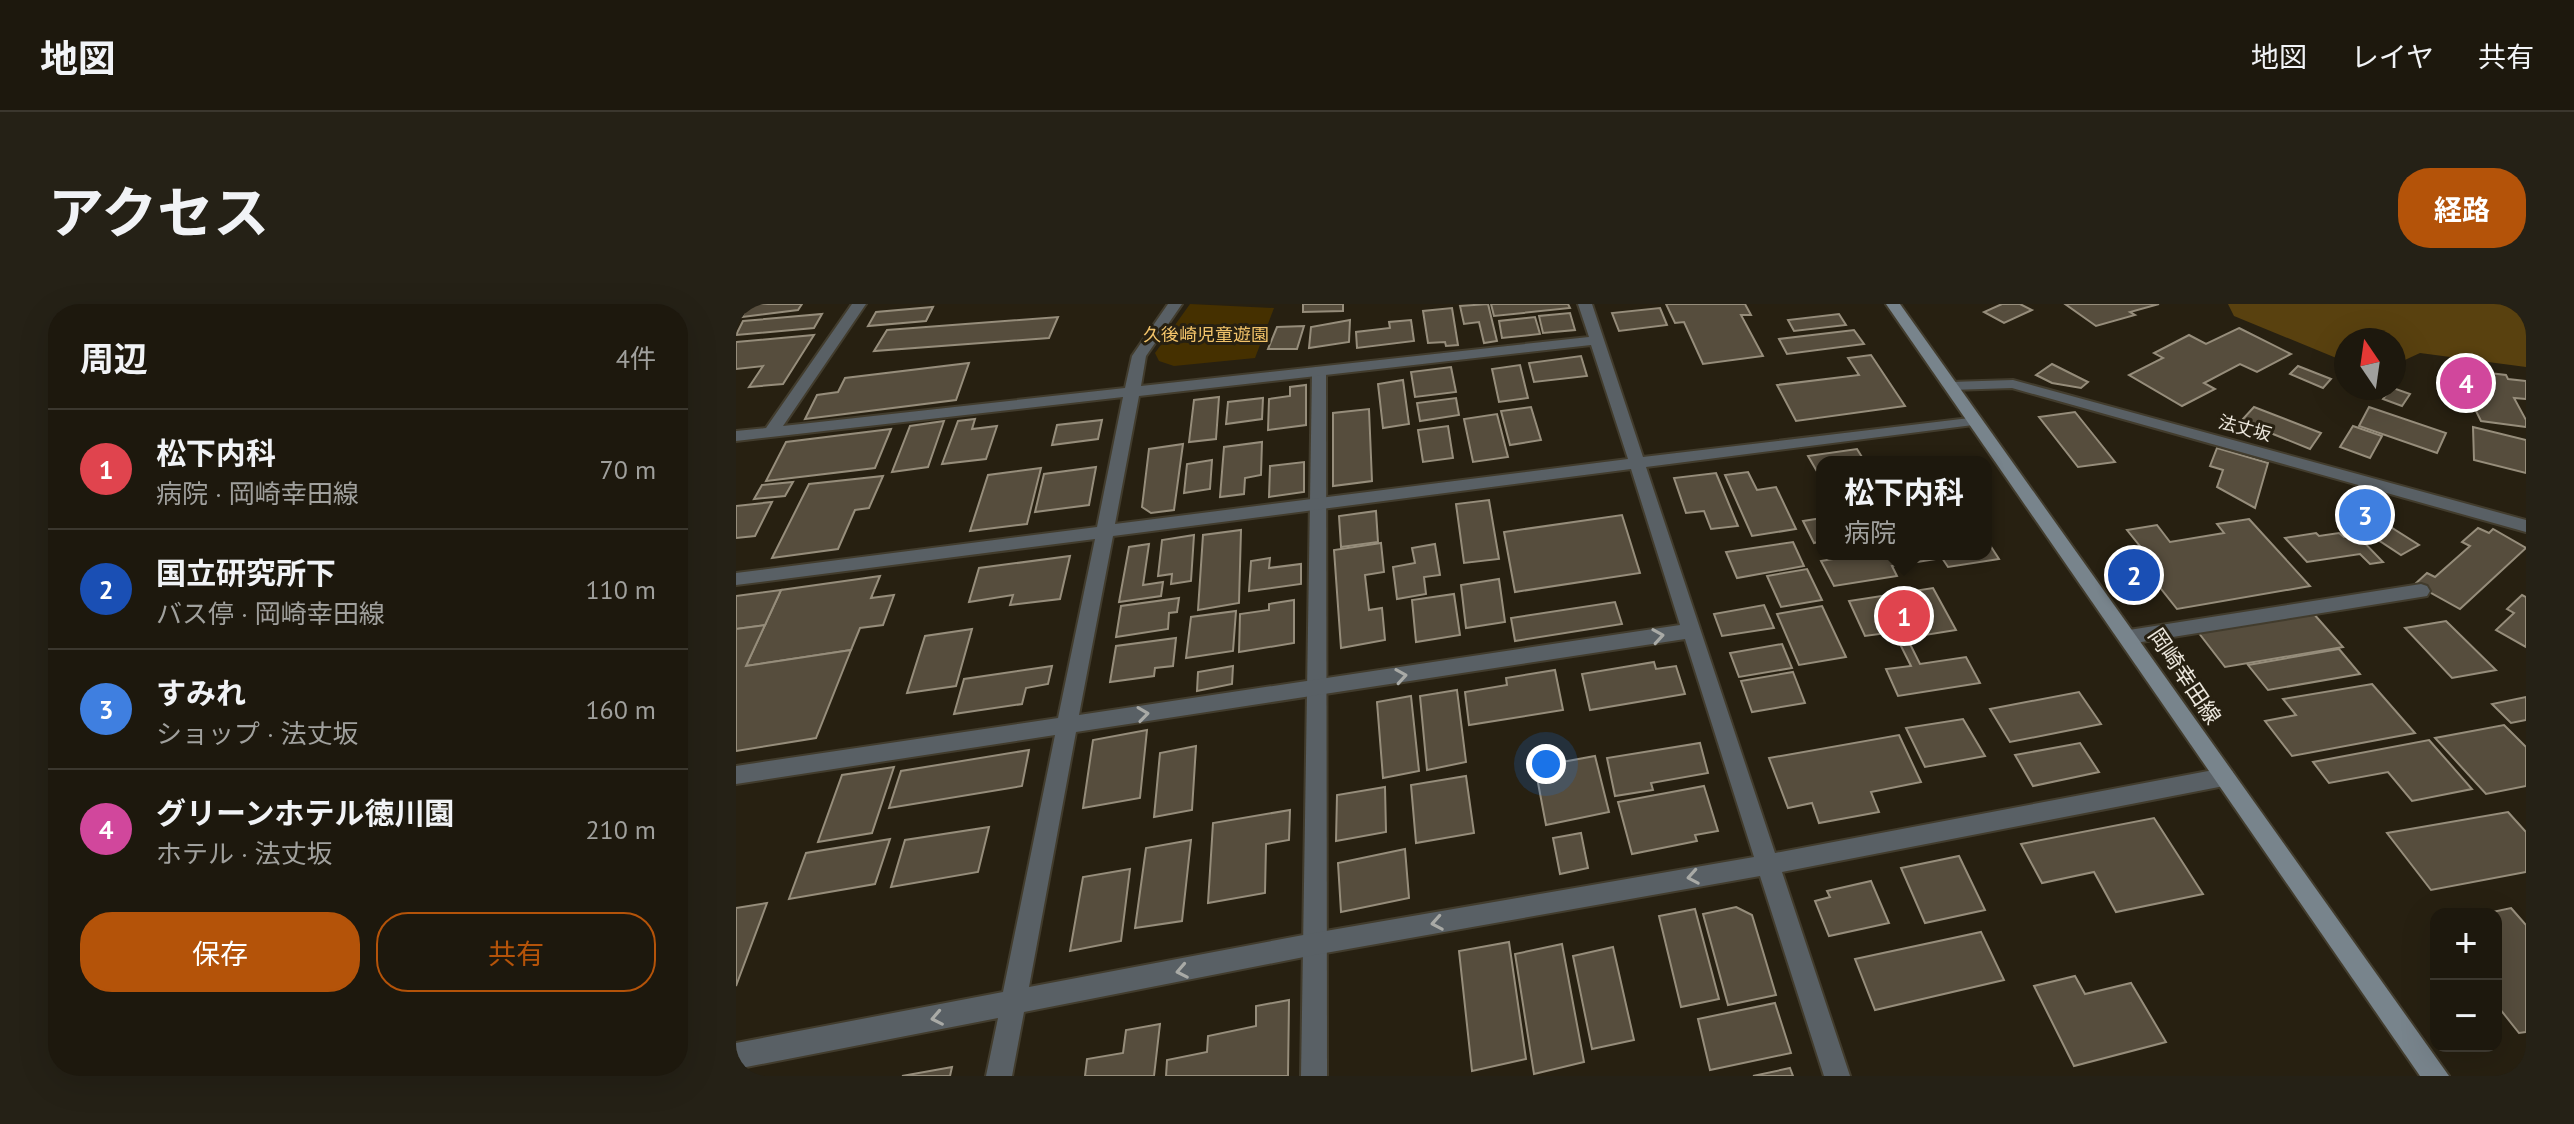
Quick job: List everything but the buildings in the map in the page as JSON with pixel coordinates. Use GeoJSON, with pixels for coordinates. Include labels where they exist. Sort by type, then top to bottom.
{"type":"FeatureCollection","features":[{"type":"Feature","properties":{"kind":"main road","name":"岡崎幸田線"},"geometry":{"type":"LineString","coordinates":[[1893,304],[2436,1076]]}},
{"type":"Feature","properties":{"kind":"street"},"geometry":{"type":"LineString","coordinates":[[771,432],[859,304]]}},
{"type":"Feature","properties":{"kind":"street"},"geometry":{"type":"LineString","coordinates":[[1153,304],[1174,304]]}},
{"type":"Feature","properties":{"kind":"street"},"geometry":{"type":"LineString","coordinates":[[999,1076],[1139,356],[1174,304]]}},
{"type":"Feature","properties":{"kind":"street"},"geometry":{"type":"LineString","coordinates":[[1585,304],[1837,1076]]}},
{"type":"Feature","properties":{"kind":"street"},"geometry":{"type":"LineString","coordinates":[[736,436],[1597,340]]}},
{"type":"Feature","properties":{"kind":"street"},"geometry":{"type":"LineString","coordinates":[[1314,1076],[1319,372]]}},
{"type":"Feature","properties":{"kind":"street","name":"法丈坂"},"geometry":{"type":"LineString","coordinates":[[1951,386],[2013,384],[2526,526]]}},
{"type":"Feature","properties":{"kind":"street"},"geometry":{"type":"LineString","coordinates":[[736,579],[1973,420]]}},
{"type":"Feature","properties":{"kind":"street"},"geometry":{"type":"LineString","coordinates":[[2129,637],[2421,591]]}},
{"type":"Feature","properties":{"kind":"street"},"geometry":{"type":"LineString","coordinates":[[736,775],[1690,631]]}},
{"type":"Feature","properties":{"kind":"street"},"geometry":{"type":"LineString","coordinates":[[736,1056],[1314,944],[1770,864],[2224,777]]}},
{"type":"Feature","properties":{"kind":"green space","name":"久後崎児童遊園"},"geometry":{"type":"Polygon","coordinates":[[[1190,304],[1274,308],[1255,358],[1174,366],[1159,361],[1155,353],[1190,304]]]}},
{"type":"Feature","properties":{"kind":"shaded area"},"geometry":{"type":"Polygon","coordinates":[[[2228,304],[2526,304],[2526,367],[2420,353],[2406,359],[2406,328],[2334,328],[2334,357],[2234,316],[2228,304]]]}},
{"type":"Feature","properties":{"kind":"place","name":"グリーンホテル徳川園"},"geometry":{"type":"Point","coordinates":[2466,383]}},
{"type":"Feature","properties":{"kind":"place","name":"すみれ"},"geometry":{"type":"Point","coordinates":[2365,515]}},
{"type":"Feature","properties":{"kind":"place","name":"国立研究所下"},"geometry":{"type":"Point","coordinates":[2134,575]}},
{"type":"Feature","properties":{"kind":"place","name":"松下内科"},"geometry":{"type":"Point","coordinates":[1904,616]}}]}
